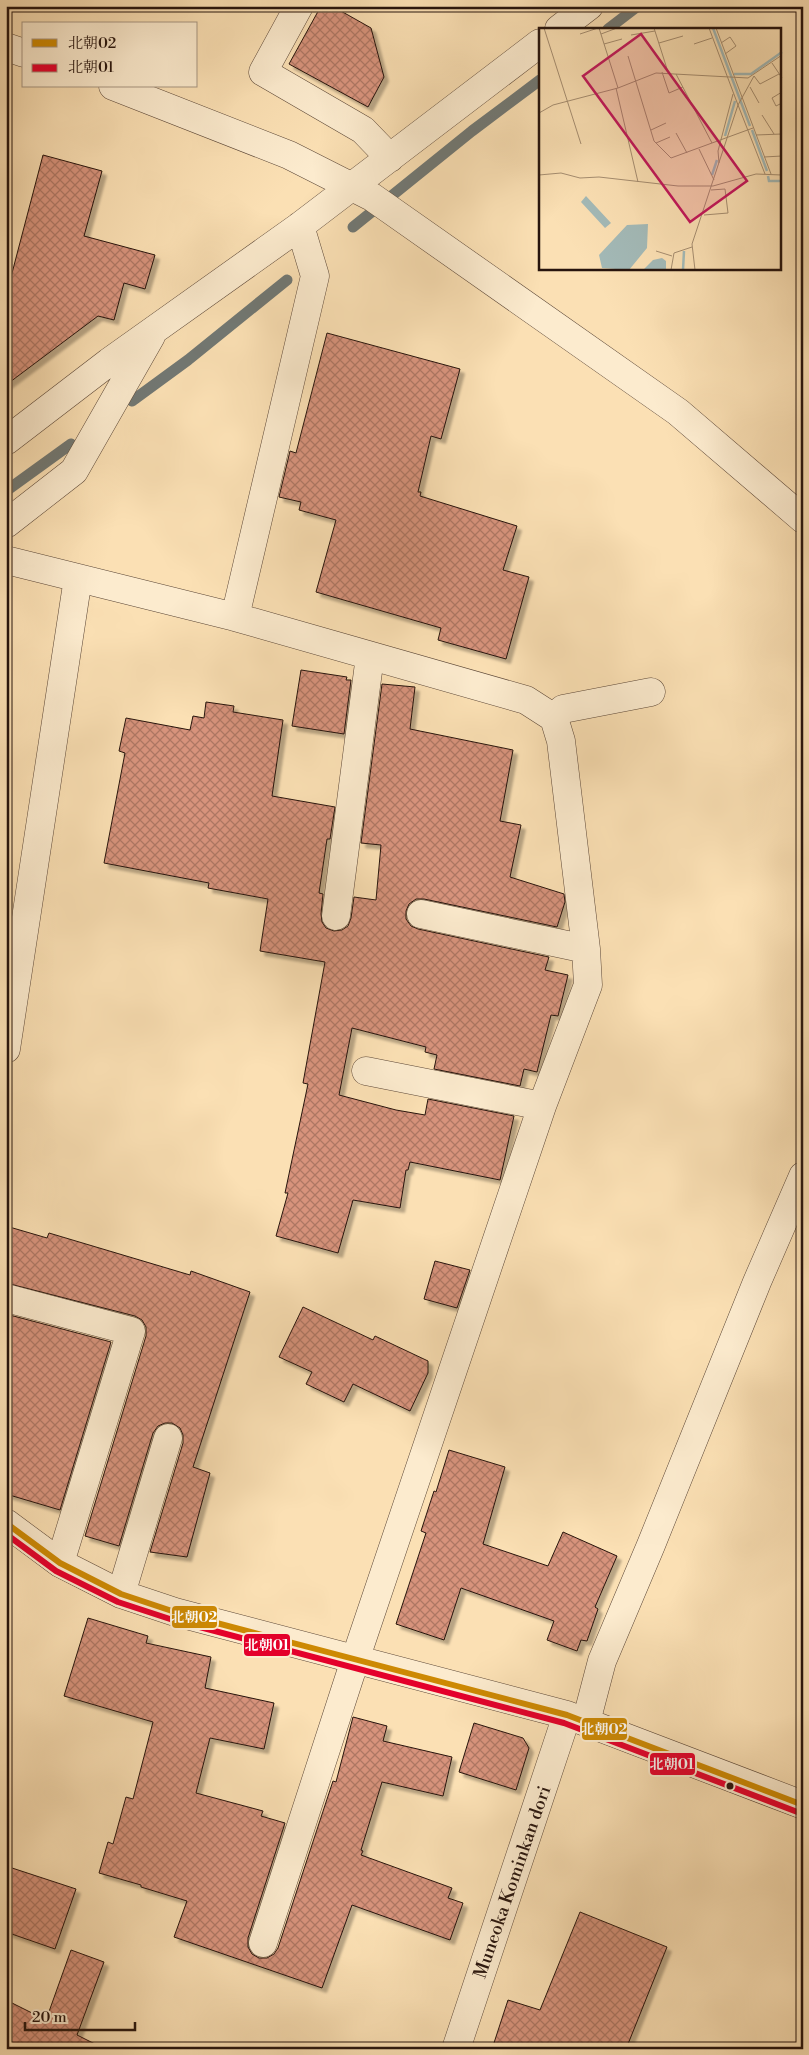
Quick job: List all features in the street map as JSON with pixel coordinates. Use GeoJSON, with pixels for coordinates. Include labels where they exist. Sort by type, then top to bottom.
{"type":"FeatureCollection","features":[{"type":"Feature","properties":{"kind":"street"},"geometry":{"type":"LineString","coordinates":[[299,6],[263,72],[362,130],[390,158]]}},
{"type":"Feature","properties":{"kind":"street"},"geometry":{"type":"LineString","coordinates":[[560,28],[589,6]]}},
{"type":"Feature","properties":{"kind":"street"},"geometry":{"type":"LineString","coordinates":[[6,441],[156,328],[300,226],[371,197],[390,158],[539,44]]}},
{"type":"Feature","properties":{"kind":"street"},"geometry":{"type":"LineString","coordinates":[[6,47],[22,52]]}},
{"type":"Feature","properties":{"kind":"street"},"geometry":{"type":"LineString","coordinates":[[118,88],[289,155],[371,197],[678,412],[803,519]]}},
{"type":"Feature","properties":{"kind":"street"},"geometry":{"type":"LineString","coordinates":[[235,617],[315,276],[300,226]]}},
{"type":"Feature","properties":{"kind":"street"},"geometry":{"type":"LineString","coordinates":[[6,524],[74,471],[156,328]]}},
{"type":"Feature","properties":{"kind":"street"},"geometry":{"type":"LineString","coordinates":[[6,560],[235,617],[526,700],[554,718],[561,741],[586,950],[588,985],[542,1106],[354,1660],[263,1943]]}},
{"type":"Feature","properties":{"kind":"street"},"geometry":{"type":"LineString","coordinates":[[6,1049],[78,578]]}},
{"type":"Feature","properties":{"kind":"street"},"geometry":{"type":"LineString","coordinates":[[336,916],[370,656]]}},
{"type":"Feature","properties":{"kind":"street"},"geometry":{"type":"LineString","coordinates":[[554,718],[563,709],[651,692]]}},
{"type":"Feature","properties":{"kind":"street"},"geometry":{"type":"LineString","coordinates":[[421,914],[586,950]]}},
{"type":"Feature","properties":{"kind":"street"},"geometry":{"type":"LineString","coordinates":[[366,1071],[542,1106]]}},
{"type":"Feature","properties":{"kind":"street","name":"Muneoka Kominkan dori"},"geometry":{"type":"LineString","coordinates":[[456,2049],[577,1719],[651,1545],[757,1282],[803,1176]]}},
{"type":"Feature","properties":{"kind":"street"},"geometry":{"type":"LineString","coordinates":[[6,1298],[131,1331],[60,1563]]}},
{"type":"Feature","properties":{"kind":"street"},"geometry":{"type":"LineString","coordinates":[[121,1594],[168,1438]]}},
{"type":"Feature","properties":{"kind":"street"},"geometry":{"type":"LineString","coordinates":[[6,1523],[60,1563],[121,1594],[175,1612],[577,1719],[803,1805]]}},
{"type":"Feature","properties":{"kind":"building"},"geometry":{"type":"Polygon","coordinates":[[[321,6],[332,6],[371,28],[384,77],[368,107],[289,64],[321,6]]]}},
{"type":"Feature","properties":{"kind":"building"},"geometry":{"type":"Polygon","coordinates":[[[43,155],[102,171],[84,236],[155,255],[145,289],[124,283],[114,320],[98,316],[6,385],[6,296],[43,155]]]}},
{"type":"Feature","properties":{"kind":"building"},"geometry":{"type":"Polygon","coordinates":[[[327,333],[460,369],[441,439],[431,436],[418,492],[421,492],[420,496],[517,526],[503,570],[529,577],[506,659],[438,640],[441,628],[316,592],[336,520],[299,510],[301,502],[279,497],[290,451],[296,453],[327,333]]]}},
{"type":"Feature","properties":{"kind":"building"},"geometry":{"type":"Polygon","coordinates":[[[301,670],[347,677],[346,680],[351,680],[344,734],[292,726],[301,670]]]}},
{"type":"Feature","properties":{"kind":"building"},"geometry":{"type":"Polygon","coordinates":[[[382,684],[415,687],[410,729],[513,750],[500,821],[521,825],[510,877],[564,894],[565,902],[557,927],[424,899],[416,899],[409,904],[406,911],[406,919],[411,926],[418,929],[549,957],[545,970],[568,975],[558,1016],[551,1015],[537,1072],[524,1069],[520,1086],[434,1069],[437,1055],[425,1052],[426,1047],[352,1028],[339,1095],[396,1110],[425,1115],[428,1099],[514,1116],[500,1180],[410,1162],[408,1170],[406,1170],[400,1208],[353,1200],[338,1253],[276,1236],[288,1193],[285,1193],[308,1084],[303,1083],[325,962],[260,951],[268,899],[208,888],[209,883],[104,863],[125,753],[119,751],[126,718],[190,730],[193,716],[204,718],[206,702],[234,706],[233,712],[283,720],[272,796],[335,807],[330,839],[327,839],[319,893],[323,894],[322,922],[326,928],[334,931],[342,930],[348,926],[351,918],[354,897],[376,900],[381,845],[361,843],[382,684]]]}},
{"type":"Feature","properties":{"kind":"building"},"geometry":{"type":"Polygon","coordinates":[[[6,1226],[47,1238],[49,1233],[190,1275],[191,1271],[250,1292],[193,1467],[210,1473],[187,1557],[150,1552],[183,1443],[183,1435],[180,1428],[172,1423],[158,1426],[153,1433],[119,1546],[85,1536],[146,1336],[146,1327],[142,1320],[135,1316],[6,1283],[6,1226]]]}},
{"type":"Feature","properties":{"kind":"building"},"geometry":{"type":"Polygon","coordinates":[[[435,1261],[470,1270],[457,1308],[424,1299],[435,1261]]]}},
{"type":"Feature","properties":{"kind":"building"},"geometry":{"type":"Polygon","coordinates":[[[303,1307],[373,1340],[375,1336],[428,1361],[428,1373],[410,1411],[353,1384],[344,1402],[306,1384],[312,1372],[279,1357],[303,1307]]]}},
{"type":"Feature","properties":{"kind":"building"},"geometry":{"type":"Polygon","coordinates":[[[6,1314],[111,1342],[60,1510],[6,1494],[6,1314]]]}},
{"type":"Feature","properties":{"kind":"building"},"geometry":{"type":"Polygon","coordinates":[[[449,1450],[505,1467],[483,1544],[548,1566],[563,1532],[617,1556],[595,1607],[598,1609],[587,1641],[581,1640],[577,1651],[547,1640],[554,1621],[461,1588],[444,1640],[396,1624],[426,1533],[421,1531],[449,1450]]]}},
{"type":"Feature","properties":{"kind":"building"},"geometry":{"type":"Polygon","coordinates":[[[88,1618],[148,1636],[146,1643],[211,1657],[205,1688],[274,1703],[264,1749],[210,1738],[196,1793],[263,1811],[261,1816],[285,1823],[248,1938],[248,1947],[252,1954],[259,1958],[267,1958],[274,1954],[278,1948],[333,1781],[336,1782],[353,1717],[387,1726],[383,1741],[452,1757],[443,1796],[382,1782],[361,1850],[363,1851],[361,1855],[452,1888],[448,1898],[463,1903],[450,1940],[352,1905],[322,1988],[174,1937],[187,1901],[99,1873],[108,1842],[113,1844],[126,1797],[133,1799],[153,1722],[64,1696],[88,1618]]]}},
{"type":"Feature","properties":{"kind":"building"},"geometry":{"type":"Polygon","coordinates":[[[474,1723],[523,1738],[529,1748],[516,1790],[459,1772],[474,1723]]]}},
{"type":"Feature","properties":{"kind":"building"},"geometry":{"type":"Polygon","coordinates":[[[6,1866],[76,1889],[55,1949],[6,1932],[6,1866]]]}},
{"type":"Feature","properties":{"kind":"building"},"geometry":{"type":"Polygon","coordinates":[[[580,1912],[667,1947],[626,2049],[492,2049],[508,2000],[540,2010],[580,1912]]]}},
{"type":"Feature","properties":{"kind":"building"},"geometry":{"type":"Polygon","coordinates":[[[71,1950],[104,1962],[77,2035],[105,2049],[6,2049],[6,2000],[46,2020],[71,1950]]]}},
{"type":"Feature","properties":{"kind":"waterway"},"geometry":{"type":"LineString","coordinates":[[609,28],[638,6]]}},
{"type":"Feature","properties":{"kind":"waterway"},"geometry":{"type":"LineString","coordinates":[[353,227],[472,131],[539,81]]}},
{"type":"Feature","properties":{"kind":"waterway"},"geometry":{"type":"LineString","coordinates":[[132,401],[188,360],[287,280]]}},
{"type":"Feature","properties":{"kind":"waterway"},"geometry":{"type":"LineString","coordinates":[[6,491],[71,444]]}},
{"type":"Feature","properties":{"kind":"transit line","name":"北朝02"},"geometry":{"type":"LineString","coordinates":[[6,1523],[60,1563],[121,1594],[175,1612],[567,1715],[803,1805]]}},
{"type":"Feature","properties":{"kind":"transit line","name":"北朝01"},"geometry":{"type":"LineString","coordinates":[[6,1534],[56,1571],[118,1602],[173,1620],[564,1723],[800,1813]]}}]}
